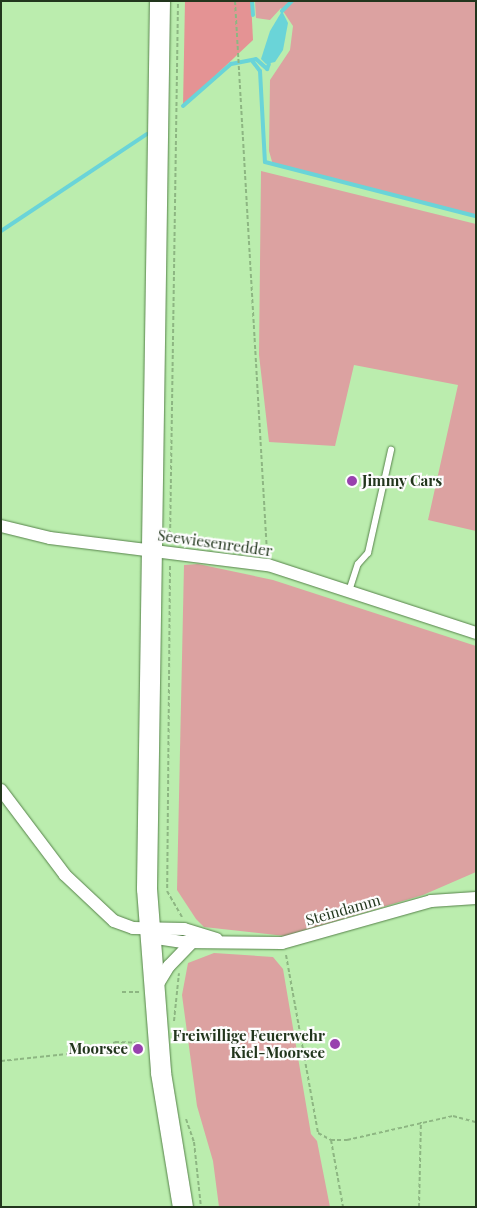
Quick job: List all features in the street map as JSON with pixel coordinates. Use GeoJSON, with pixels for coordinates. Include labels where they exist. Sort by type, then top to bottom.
{"type":"FeatureCollection","features":[{"type":"Feature","properties":{"kind":"main road"},"geometry":{"type":"LineString","coordinates":[[160,1],[162,551],[149,929],[166,1112],[183,1207]]}},
{"type":"Feature","properties":{"kind":"street","name":"Seewiesenredder"},"geometry":{"type":"LineString","coordinates":[[1,526],[72,540],[268,565],[476,633]]}},
{"type":"Feature","properties":{"kind":"street"},"geometry":{"type":"LineString","coordinates":[[1,790],[88,900],[120,924],[149,929]]}},
{"type":"Feature","properties":{"kind":"street","name":"Steindamm"},"geometry":{"type":"LineString","coordinates":[[149,929],[163,939],[191,943],[219,940],[282,943],[431,901],[476,898]]}},
{"type":"Feature","properties":{"kind":"street","name":"Steindamm"},"geometry":{"type":"LineString","coordinates":[[149,929],[184,929],[219,940]]}},
{"type":"Feature","properties":{"kind":"street"},"geometry":{"type":"LineString","coordinates":[[154,991],[169,966],[191,943]]}},
{"type":"Feature","properties":{"kind":"lane"},"geometry":{"type":"LineString","coordinates":[[349,591],[358,564],[368,553],[391,450]]}},
{"type":"Feature","properties":{"kind":"path"},"geometry":{"type":"LineString","coordinates":[[178,1],[162,551],[167,892],[184,929]]}},
{"type":"Feature","properties":{"kind":"path"},"geometry":{"type":"LineString","coordinates":[[236,1],[268,565]]}},
{"type":"Feature","properties":{"kind":"path"},"geometry":{"type":"LineString","coordinates":[[282,943],[314,1122],[318,1133],[331,1140],[453,1116],[476,1122]]}},
{"type":"Feature","properties":{"kind":"path"},"geometry":{"type":"LineString","coordinates":[[173,1029],[177,990]]}},
{"type":"Feature","properties":{"kind":"path"},"geometry":{"type":"LineString","coordinates":[[1,1061],[95,1051],[114,1042],[139,1043]]}},
{"type":"Feature","properties":{"kind":"path"},"geometry":{"type":"LineString","coordinates":[[183,1110],[194,1142],[202,1207]]}},
{"type":"Feature","properties":{"kind":"path"},"geometry":{"type":"LineString","coordinates":[[419,1207],[421,1122]]}},
{"type":"Feature","properties":{"kind":"path"},"geometry":{"type":"LineString","coordinates":[[331,1140],[343,1207]]}},
{"type":"Feature","properties":{"kind":"shaded area"},"geometry":{"type":"Polygon","coordinates":[[[185,1],[251,1],[253,40],[183,106],[185,1]]]}},
{"type":"Feature","properties":{"kind":"shaded area"},"geometry":{"type":"Polygon","coordinates":[[[255,1],[476,1],[476,216],[273,165],[269,151],[270,80],[290,50],[293,26],[281,8],[270,20],[256,18],[255,1]]]}},
{"type":"Feature","properties":{"kind":"shaded area"},"geometry":{"type":"Polygon","coordinates":[[[261,171],[476,224],[476,531],[428,520],[458,385],[354,365],[335,446],[269,442],[259,355],[261,171]]]}},
{"type":"Feature","properties":{"kind":"shaded area"},"geometry":{"type":"Polygon","coordinates":[[[198,564],[273,580],[476,646],[476,872],[423,895],[285,936],[204,927],[196,919],[177,890],[184,565],[198,564]]]}},
{"type":"Feature","properties":{"kind":"shaded area"},"geometry":{"type":"Polygon","coordinates":[[[214,953],[273,957],[283,969],[311,1134],[317,1141],[330,1207],[219,1207],[213,1161],[197,1106],[182,995],[188,963],[214,953]]]}},
{"type":"Feature","properties":{"kind":"water"},"geometry":{"type":"Polygon","coordinates":[[[282,11],[288,23],[283,50],[275,62],[266,64],[261,59],[270,31],[282,11]]]}},
{"type":"Feature","properties":{"kind":"waterway"},"geometry":{"type":"LineString","coordinates":[[252,1],[253,15]]}},
{"type":"Feature","properties":{"kind":"waterway"},"geometry":{"type":"LineString","coordinates":[[282,11],[292,1]]}},
{"type":"Feature","properties":{"kind":"waterway"},"geometry":{"type":"LineString","coordinates":[[183,106],[231,64],[256,59],[267,69],[269,64]]}},
{"type":"Feature","properties":{"kind":"waterway"},"geometry":{"type":"LineString","coordinates":[[253,62],[260,71],[265,162],[476,216]]}},
{"type":"Feature","properties":{"kind":"waterway"},"geometry":{"type":"LineString","coordinates":[[1,231],[147,134]]}},
{"type":"Feature","properties":{"kind":"place","name":"Jimmy Cars"},"geometry":{"type":"Point","coordinates":[352,481]}},
{"type":"Feature","properties":{"kind":"place","name":"Freiwillige Feuerwehr Kiel-Moorsee"},"geometry":{"type":"Point","coordinates":[335,1044]}},
{"type":"Feature","properties":{"kind":"place","name":"Moorsee"},"geometry":{"type":"Point","coordinates":[138,1049]}}]}
